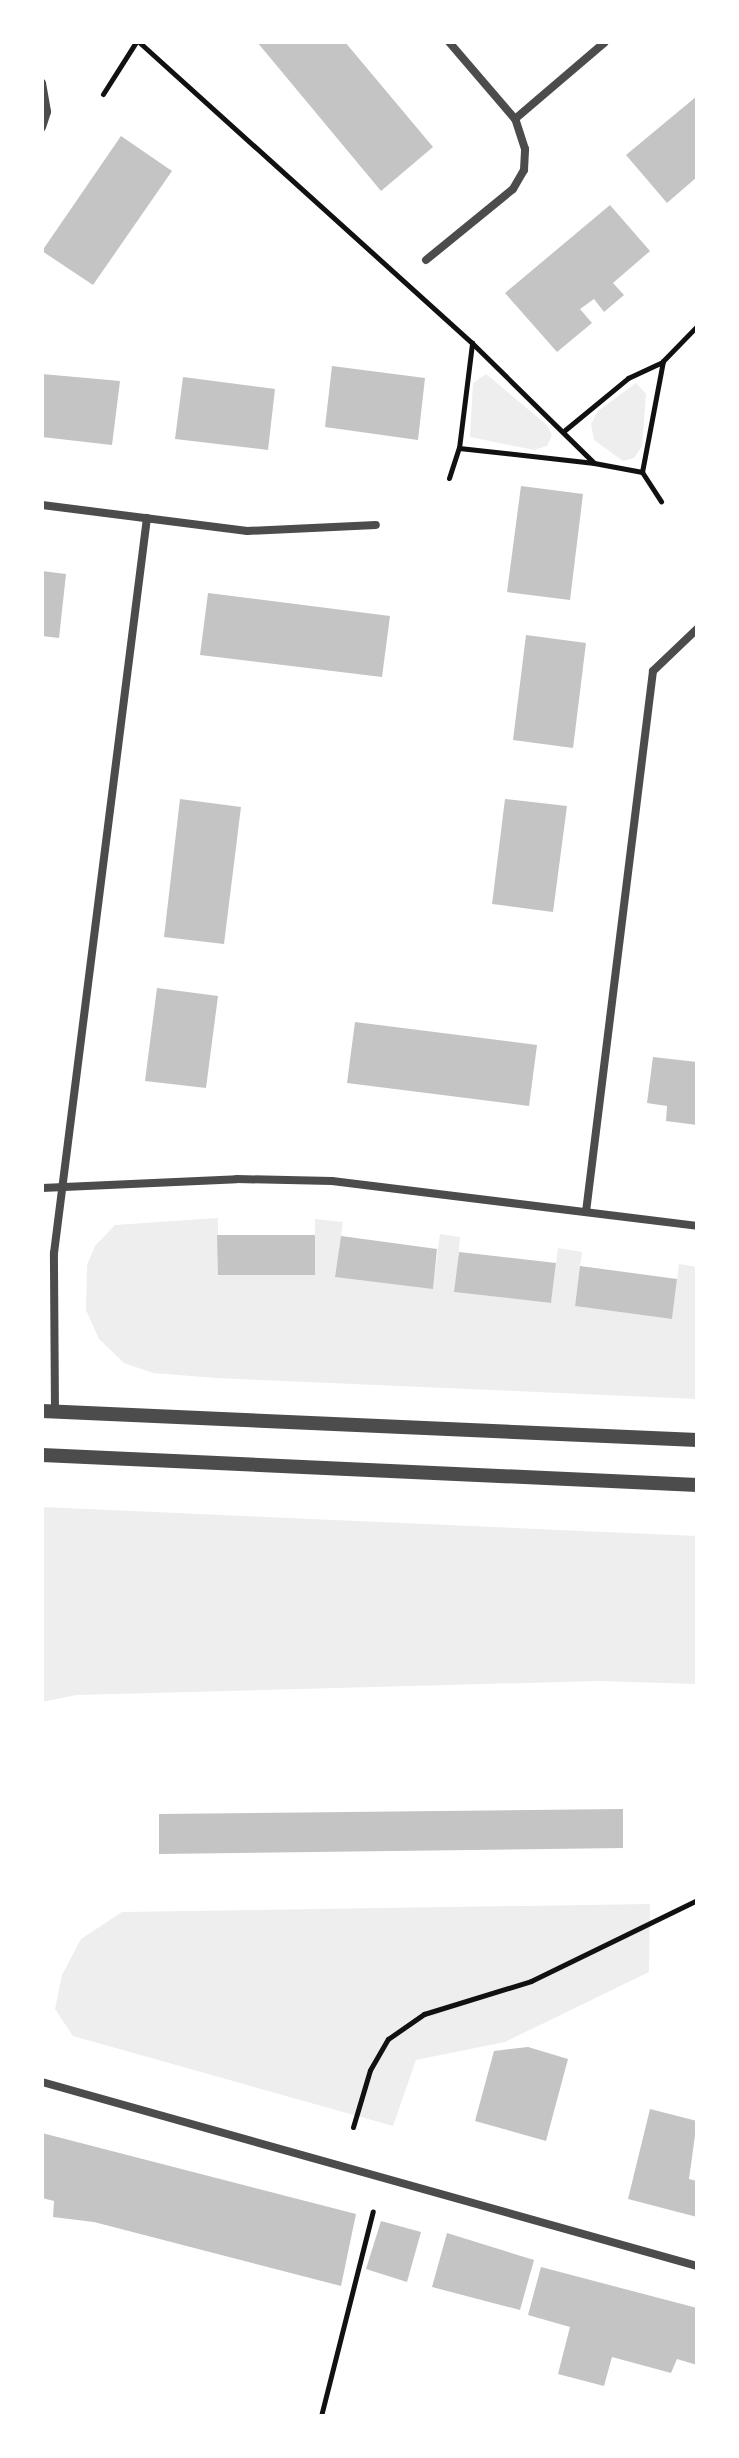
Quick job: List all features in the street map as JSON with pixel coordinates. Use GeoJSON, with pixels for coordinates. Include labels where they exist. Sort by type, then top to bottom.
{"type":"FeatureCollection","features":[{"type":"Feature","properties":{"kind":"street"},"geometry":{"type":"LineString","coordinates":[[426,260],[513,189],[524,170],[525,149],[515,119],[449,42]]}},
{"type":"Feature","properties":{"kind":"street"},"geometry":{"type":"LineString","coordinates":[[515,119],[605,42]]}},
{"type":"Feature","properties":{"kind":"street"},"geometry":{"type":"LineString","coordinates":[[42,83],[47,112],[42,127]]}},
{"type":"Feature","properties":{"kind":"street"},"geometry":{"type":"LineString","coordinates":[[42,505],[247,531],[376,525]]}},
{"type":"Feature","properties":{"kind":"street"},"geometry":{"type":"LineString","coordinates":[[147,518],[67,1184],[54,1253],[49,1411],[697,1440]]}},
{"type":"Feature","properties":{"kind":"street"},"geometry":{"type":"LineString","coordinates":[[586,1212],[653,671],[697,629]]}},
{"type":"Feature","properties":{"kind":"street"},"geometry":{"type":"LineString","coordinates":[[42,1188],[67,1184],[303,1179],[697,1226]]}},
{"type":"Feature","properties":{"kind":"street"},"geometry":{"type":"LineString","coordinates":[[42,1455],[697,1485]]}},
{"type":"Feature","properties":{"kind":"street"},"geometry":{"type":"LineString","coordinates":[[42,2082],[697,2266]]}},
{"type":"Feature","properties":{"kind":"path"},"geometry":{"type":"LineString","coordinates":[[103,94],[137,42],[472,343],[565,430],[594,463]]}},
{"type":"Feature","properties":{"kind":"path"},"geometry":{"type":"LineString","coordinates":[[565,430],[628,378],[663,361],[697,326]]}},
{"type":"Feature","properties":{"kind":"path"},"geometry":{"type":"LineString","coordinates":[[449,478],[459,448],[472,343]]}},
{"type":"Feature","properties":{"kind":"path"},"geometry":{"type":"LineString","coordinates":[[661,501],[642,472],[663,361]]}},
{"type":"Feature","properties":{"kind":"path"},"geometry":{"type":"LineString","coordinates":[[459,448],[594,463],[642,472]]}},
{"type":"Feature","properties":{"kind":"path"},"geometry":{"type":"LineString","coordinates":[[353,2127],[370,2070],[388,2039],[424,2014],[531,1981],[697,1900]]}},
{"type":"Feature","properties":{"kind":"path"},"geometry":{"type":"LineString","coordinates":[[321,2416],[373,2211]]}},
{"type":"Feature","properties":{"kind":"shaded area"},"geometry":{"type":"Polygon","coordinates":[[[486,374],[547,425],[552,435],[547,446],[534,450],[470,437],[473,383],[486,374]]]}},
{"type":"Feature","properties":{"kind":"shaded area"},"geometry":{"type":"Polygon","coordinates":[[[636,383],[646,394],[642,446],[634,458],[623,461],[594,440],[591,424],[598,411],[636,383]]]}},
{"type":"Feature","properties":{"kind":"shaded area"},"geometry":{"type":"Polygon","coordinates":[[[218,1218],[218,1275],[315,1275],[315,1219],[343,1222],[335,1277],[433,1288],[440,1234],[460,1237],[455,1292],[551,1303],[558,1248],[582,1252],[575,1306],[672,1319],[679,1264],[697,1267],[697,1399],[216,1378],[153,1373],[124,1363],[99,1339],[86,1310],[87,1265],[95,1246],[115,1225],[218,1218]]]}},
{"type":"Feature","properties":{"kind":"shaded area"},"geometry":{"type":"Polygon","coordinates":[[[42,1507],[697,1536],[697,1684],[598,1681],[76,1695],[42,1702],[42,1507]]]}},
{"type":"Feature","properties":{"kind":"shaded area"},"geometry":{"type":"Polygon","coordinates":[[[650,1904],[649,1972],[505,2042],[416,2060],[393,2126],[73,2036],[55,2009],[62,1975],[81,1939],[122,1912],[650,1904]]]}},
{"type":"Feature","properties":{"kind":"building"},"geometry":{"type":"Polygon","coordinates":[[[257,42],[345,42],[433,147],[381,191],[257,42]]]}},
{"type":"Feature","properties":{"kind":"building"},"geometry":{"type":"Polygon","coordinates":[[[697,96],[697,177],[667,203],[626,155],[697,96]]]}},
{"type":"Feature","properties":{"kind":"building"},"geometry":{"type":"Polygon","coordinates":[[[121,136],[172,171],[93,285],[42,251],[121,136]]]}},
{"type":"Feature","properties":{"kind":"building"},"geometry":{"type":"Polygon","coordinates":[[[610,205],[650,251],[613,283],[624,295],[604,312],[594,299],[580,309],[592,323],[557,352],[505,293],[610,205]]]}},
{"type":"Feature","properties":{"kind":"building"},"geometry":{"type":"Polygon","coordinates":[[[332,366],[425,378],[418,440],[325,427],[332,366]]]}},
{"type":"Feature","properties":{"kind":"building"},"geometry":{"type":"Polygon","coordinates":[[[42,374],[120,381],[112,445],[42,437],[42,374]]]}},
{"type":"Feature","properties":{"kind":"building"},"geometry":{"type":"Polygon","coordinates":[[[183,377],[275,389],[268,450],[175,439],[183,377]]]}},
{"type":"Feature","properties":{"kind":"building"},"geometry":{"type":"Polygon","coordinates":[[[521,486],[583,494],[570,600],[507,592],[521,486]]]}},
{"type":"Feature","properties":{"kind":"building"},"geometry":{"type":"Polygon","coordinates":[[[42,571],[66,574],[59,638],[42,636],[42,571]]]}},
{"type":"Feature","properties":{"kind":"building"},"geometry":{"type":"Polygon","coordinates":[[[208,593],[390,616],[382,677],[200,655],[208,593]]]}},
{"type":"Feature","properties":{"kind":"building"},"geometry":{"type":"Polygon","coordinates":[[[526,635],[586,643],[573,748],[513,740],[526,635]]]}},
{"type":"Feature","properties":{"kind":"building"},"geometry":{"type":"Polygon","coordinates":[[[180,799],[241,807],[224,944],[164,937],[180,799]]]}},
{"type":"Feature","properties":{"kind":"building"},"geometry":{"type":"Polygon","coordinates":[[[505,799],[567,806],[553,912],[492,904],[505,799]]]}},
{"type":"Feature","properties":{"kind":"building"},"geometry":{"type":"Polygon","coordinates":[[[157,988],[218,996],[206,1088],[145,1081],[157,988]]]}},
{"type":"Feature","properties":{"kind":"building"},"geometry":{"type":"Polygon","coordinates":[[[355,1022],[537,1045],[529,1106],[347,1083],[355,1022]]]}},
{"type":"Feature","properties":{"kind":"building"},"geometry":{"type":"Polygon","coordinates":[[[653,1057],[697,1062],[697,1125],[666,1121],[667,1106],[647,1103],[653,1057]]]}},
{"type":"Feature","properties":{"kind":"building"},"geometry":{"type":"Polygon","coordinates":[[[217,1235],[315,1235],[315,1275],[218,1275],[217,1235]]]}},
{"type":"Feature","properties":{"kind":"building"},"geometry":{"type":"Polygon","coordinates":[[[341,1236],[437,1249],[433,1289],[335,1277],[341,1236]]]}},
{"type":"Feature","properties":{"kind":"building"},"geometry":{"type":"Polygon","coordinates":[[[459,1252],[556,1263],[551,1303],[454,1292],[459,1252]]]}},
{"type":"Feature","properties":{"kind":"building"},"geometry":{"type":"Polygon","coordinates":[[[580,1266],[677,1279],[672,1319],[575,1306],[580,1266]]]}},
{"type":"Feature","properties":{"kind":"building"},"geometry":{"type":"Polygon","coordinates":[[[623,1809],[623,1848],[159,1854],[159,1814],[623,1809]]]}},
{"type":"Feature","properties":{"kind":"building"},"geometry":{"type":"Polygon","coordinates":[[[528,2047],[568,2059],[546,2141],[475,2121],[494,2051],[528,2047]]]}},
{"type":"Feature","properties":{"kind":"building"},"geometry":{"type":"Polygon","coordinates":[[[650,2109],[697,2121],[689,2179],[697,2181],[697,2217],[628,2199],[650,2109]]]}},
{"type":"Feature","properties":{"kind":"building"},"geometry":{"type":"Polygon","coordinates":[[[42,2133],[356,2214],[341,2286],[94,2222],[53,2217],[54,2201],[42,2198],[42,2133]]]}},
{"type":"Feature","properties":{"kind":"building"},"geometry":{"type":"Polygon","coordinates":[[[381,2221],[421,2232],[407,2282],[366,2269],[381,2221]]]}},
{"type":"Feature","properties":{"kind":"building"},"geometry":{"type":"Polygon","coordinates":[[[447,2233],[534,2260],[520,2310],[432,2287],[447,2233]]]}},
{"type":"Feature","properties":{"kind":"building"},"geometry":{"type":"Polygon","coordinates":[[[541,2267],[697,2308],[697,2365],[677,2359],[671,2373],[612,2357],[604,2386],[558,2374],[570,2327],[528,2315],[541,2267]]]}}]}
